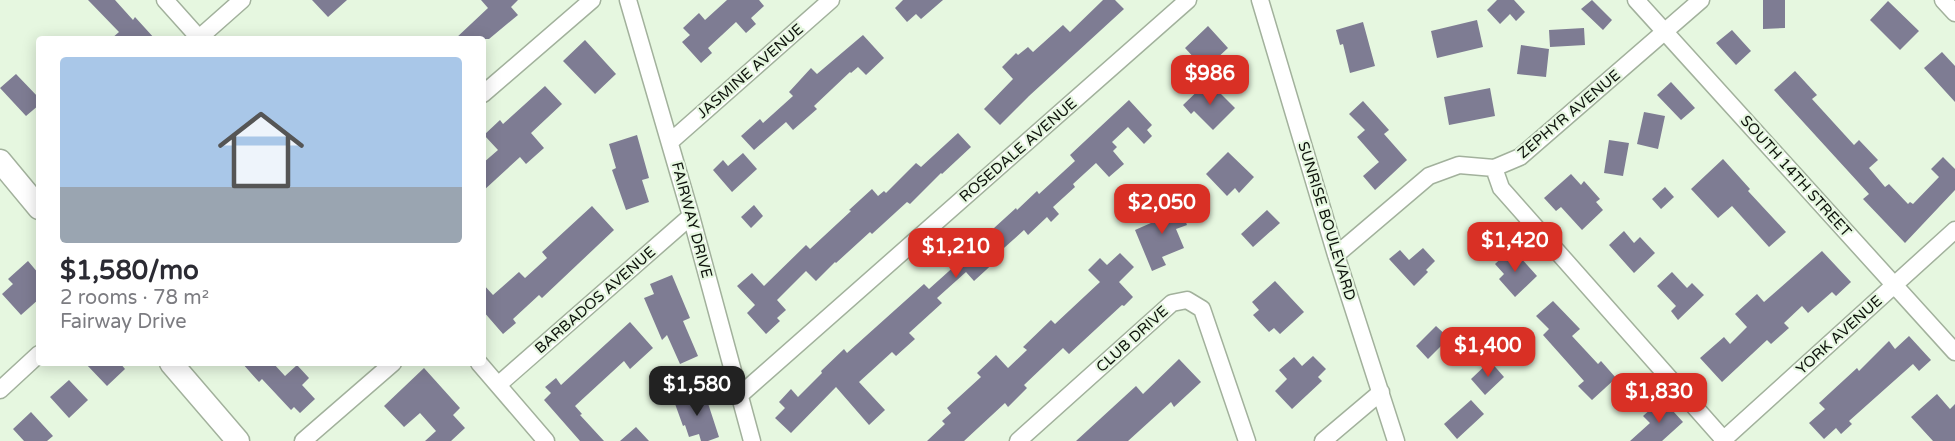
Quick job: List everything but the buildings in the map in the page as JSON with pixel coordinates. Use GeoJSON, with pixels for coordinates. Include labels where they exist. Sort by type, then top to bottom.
{"type":"FeatureCollection","features":[{"type":"Feature","properties":{"kind":"main road"},"geometry":{"type":"LineString","coordinates":[[0,161],[36,204]]}},
{"type":"Feature","properties":{"kind":"main road"},"geometry":{"type":"LineString","coordinates":[[174,366],[238,441]]}},
{"type":"Feature","properties":{"kind":"street"},"geometry":{"type":"LineString","coordinates":[[165,0],[197,36]]}},
{"type":"Feature","properties":{"kind":"street"},"geometry":{"type":"LineString","coordinates":[[201,36],[242,0]]}},
{"type":"Feature","properties":{"kind":"street"},"geometry":{"type":"LineString","coordinates":[[486,91],[592,0]]}},
{"type":"Feature","properties":{"kind":"street","name":"FAIRWAY DRIVE"},"geometry":{"type":"LineString","coordinates":[[628,0],[691,216],[752,441]]}},
{"type":"Feature","properties":{"kind":"street","name":"JASMINE AVENUE"},"geometry":{"type":"LineString","coordinates":[[670,142],[831,0]]}},
{"type":"Feature","properties":{"kind":"street","name":"ROSEDALE AVENUE"},"geometry":{"type":"LineString","coordinates":[[740,395],[1188,0]]}},
{"type":"Feature","properties":{"kind":"street","name":"SUNRISE BOULEVARD"},"geometry":{"type":"LineString","coordinates":[[1260,0],[1336,255],[1396,441]]}},
{"type":"Feature","properties":{"kind":"street","name":"SOUTH 14TH STREET"},"geometry":{"type":"LineString","coordinates":[[1636,0],[1955,352]]}},
{"type":"Feature","properties":{"kind":"street","name":"ZEPHYR AVENUE"},"geometry":{"type":"LineString","coordinates":[[1336,255],[1429,176],[1459,165],[1494,168],[1520,157],[1701,0]]}},
{"type":"Feature","properties":{"kind":"street"},"geometry":{"type":"LineString","coordinates":[[1943,0],[1955,14]]}},
{"type":"Feature","properties":{"kind":"street"},"geometry":{"type":"LineString","coordinates":[[1494,168],[1501,188],[1724,441]]}},
{"type":"Feature","properties":{"kind":"street","name":"BARBADOS AVENUE"},"geometry":{"type":"LineString","coordinates":[[498,385],[691,216]]}},
{"type":"Feature","properties":{"kind":"street","name":"YORK AVENUE"},"geometry":{"type":"LineString","coordinates":[[1724,441],[1955,230]]}},
{"type":"Feature","properties":{"kind":"street","name":"CLUB DRIVE"},"geometry":{"type":"LineString","coordinates":[[1018,441],[1172,303],[1187,300],[1202,309],[1247,441]]}},
{"type":"Feature","properties":{"kind":"street"},"geometry":{"type":"LineString","coordinates":[[0,390],[36,357]]}},
{"type":"Feature","properties":{"kind":"street"},"geometry":{"type":"LineString","coordinates":[[303,441],[390,366]]}},
{"type":"Feature","properties":{"kind":"street"},"geometry":{"type":"LineString","coordinates":[[481,366],[546,441]]}},
{"type":"Feature","properties":{"kind":"street"},"geometry":{"type":"LineString","coordinates":[[1323,441],[1381,392]]}}]}
